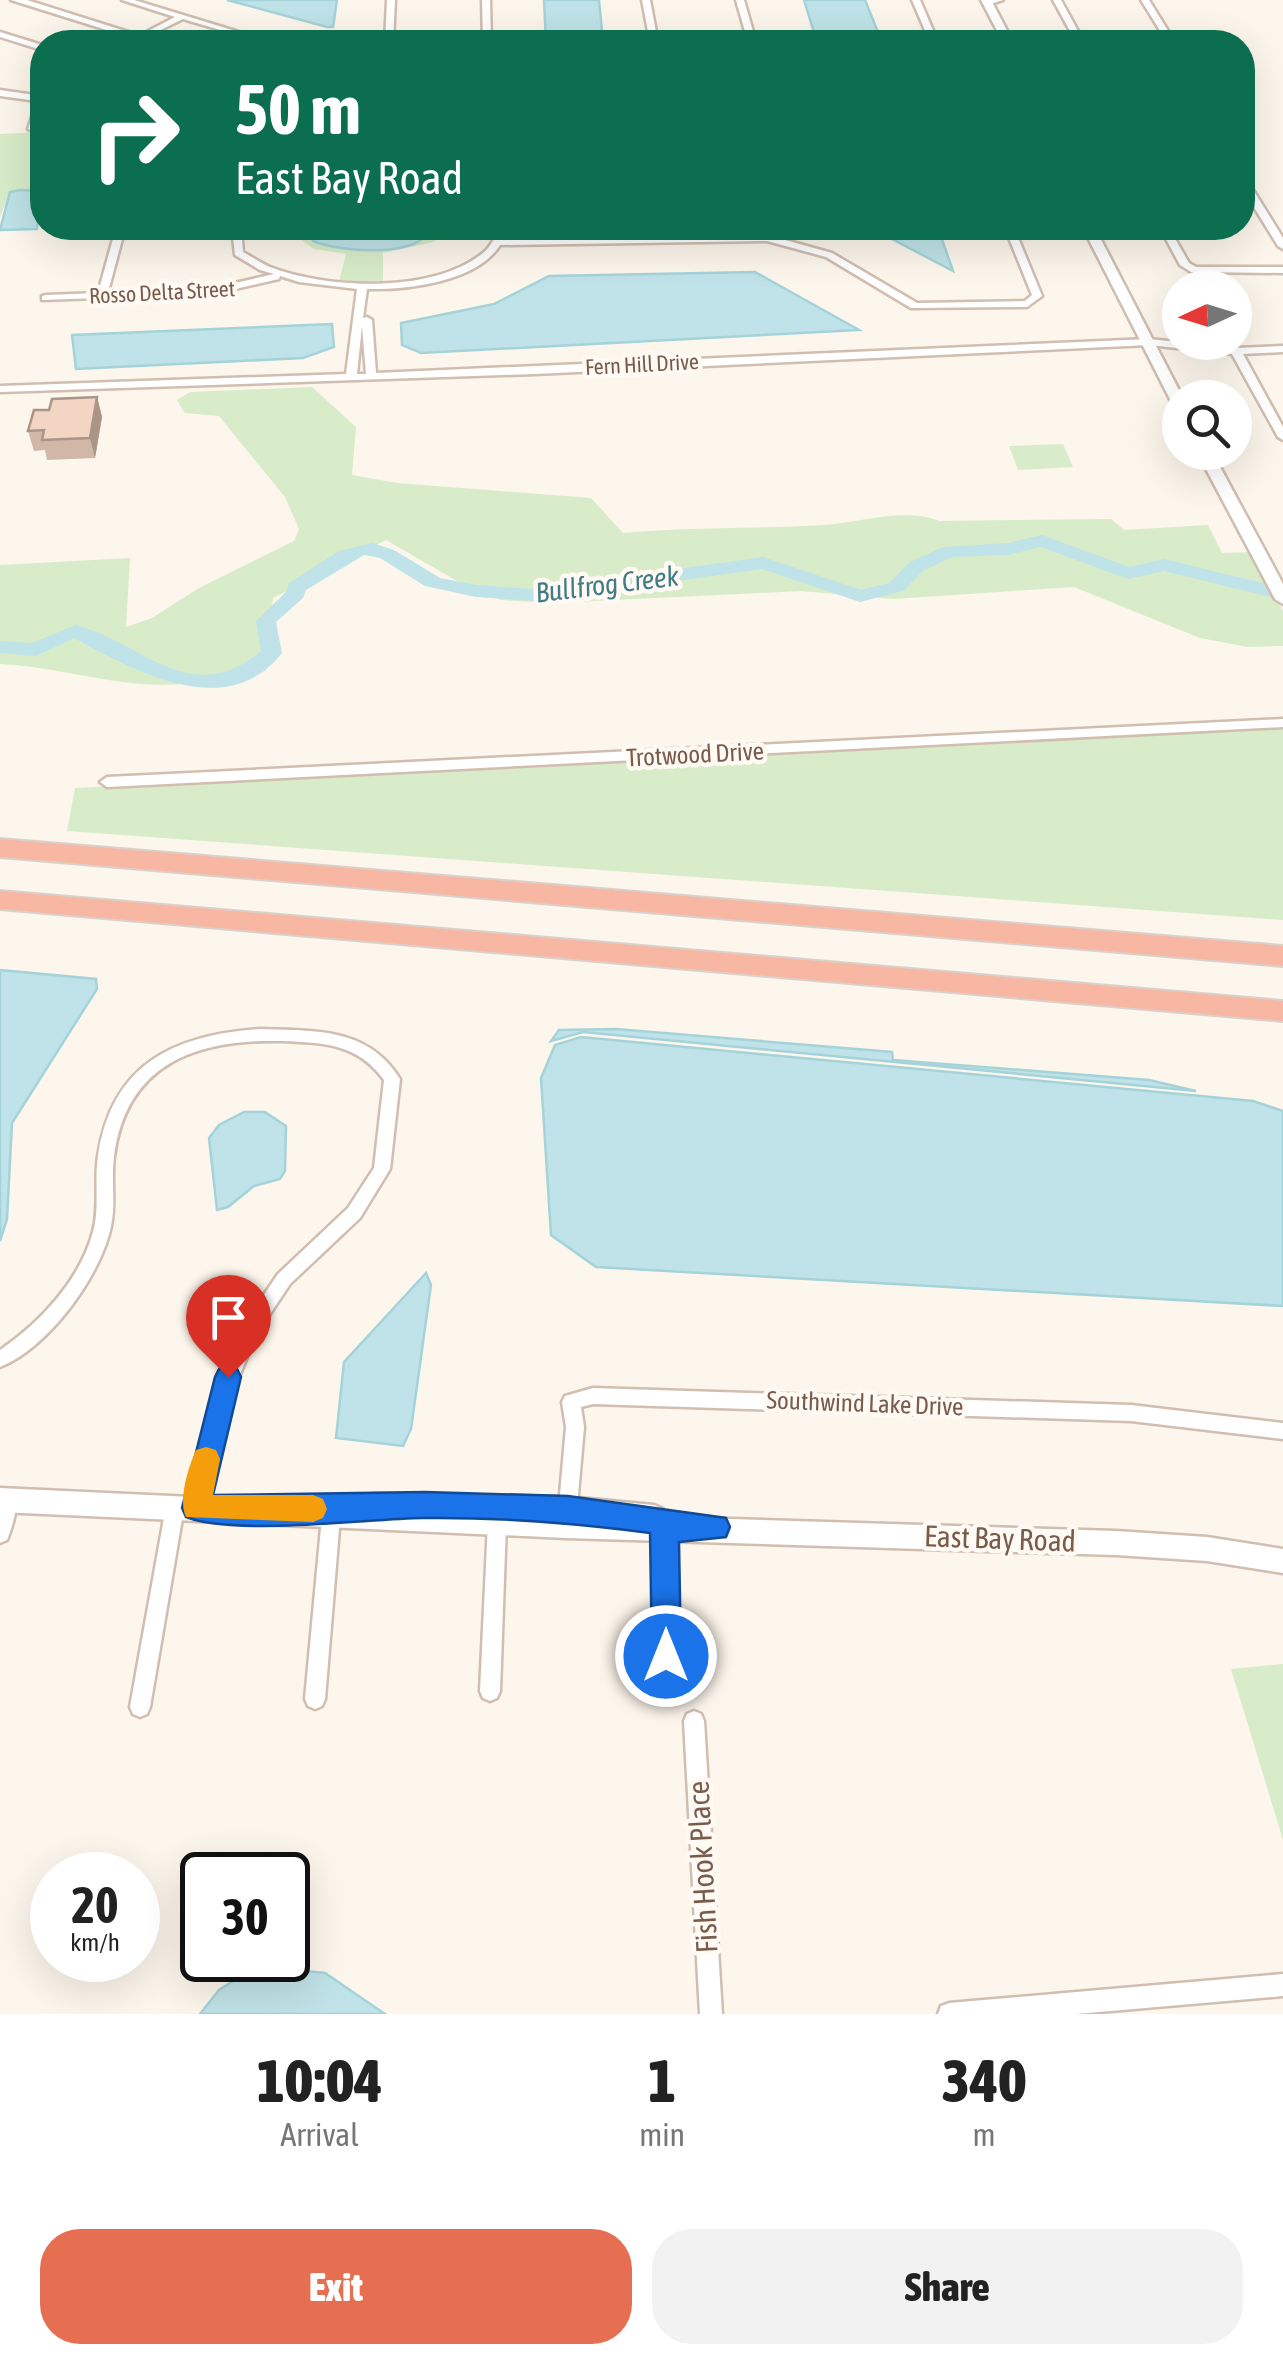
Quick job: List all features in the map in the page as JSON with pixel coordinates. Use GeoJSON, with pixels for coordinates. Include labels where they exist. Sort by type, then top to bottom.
{"type":"FeatureCollection","features":[{"type":"Feature","properties":{"kind":"highway"},"geometry":{"type":"LineString","coordinates":[[0,848],[1283,956]]}},
{"type":"Feature","properties":{"kind":"highway"},"geometry":{"type":"LineString","coordinates":[[0,900],[1283,1011]]}},
{"type":"Feature","properties":{"kind":"street"},"geometry":{"type":"LineString","coordinates":[[6,0],[104,30]]}},
{"type":"Feature","properties":{"kind":"street"},"geometry":{"type":"LineString","coordinates":[[16,0],[107,30]]}},
{"type":"Feature","properties":{"kind":"street"},"geometry":{"type":"LineString","coordinates":[[126,0],[227,30]]}},
{"type":"Feature","properties":{"kind":"street"},"geometry":{"type":"LineString","coordinates":[[390,30],[391,0]]}},
{"type":"Feature","properties":{"kind":"street"},"geometry":{"type":"LineString","coordinates":[[486,0],[487,30]]}},
{"type":"Feature","properties":{"kind":"street"},"geometry":{"type":"LineString","coordinates":[[646,0],[652,30]]}},
{"type":"Feature","properties":{"kind":"street"},"geometry":{"type":"LineString","coordinates":[[740,0],[749,30]]}},
{"type":"Feature","properties":{"kind":"street"},"geometry":{"type":"LineString","coordinates":[[916,0],[929,30]]}},
{"type":"Feature","properties":{"kind":"street"},"geometry":{"type":"LineString","coordinates":[[1057,0],[1073,30]]}},
{"type":"Feature","properties":{"kind":"street"},"geometry":{"type":"LineString","coordinates":[[1145,0],[1164,30]]}},
{"type":"Feature","properties":{"kind":"street"},"geometry":{"type":"LineString","coordinates":[[990,3],[1001,30]]}},
{"type":"Feature","properties":{"kind":"street"},"geometry":{"type":"LineString","coordinates":[[159,30],[182,17]]}},
{"type":"Feature","properties":{"kind":"street"},"geometry":{"type":"LineString","coordinates":[[0,34],[30,44]]}},
{"type":"Feature","properties":{"kind":"street"},"geometry":{"type":"LineString","coordinates":[[0,93],[30,97]]}},
{"type":"Feature","properties":{"kind":"street"},"geometry":{"type":"LineString","coordinates":[[1255,201],[1283,246]]}},
{"type":"Feature","properties":{"kind":"street"},"geometry":{"type":"LineString","coordinates":[[1266,218],[1283,217]]}},
{"type":"Feature","properties":{"kind":"street"},"geometry":{"type":"LineString","coordinates":[[102,296],[117,240]]}},
{"type":"Feature","properties":{"kind":"street"},"geometry":{"type":"LineString","coordinates":[[237,240],[238,253],[276,277],[322,286],[367,287],[449,274],[484,258],[501,242],[577,240]]}},
{"type":"Feature","properties":{"kind":"street"},"geometry":{"type":"LineString","coordinates":[[781,240],[829,255],[916,306],[1027,304],[1038,296],[1015,240]]}},
{"type":"Feature","properties":{"kind":"street"},"geometry":{"type":"LineString","coordinates":[[1096,240],[1168,380]]}},
{"type":"Feature","properties":{"kind":"street"},"geometry":{"type":"LineString","coordinates":[[1104,240],[1134,311]]}},
{"type":"Feature","properties":{"kind":"street"},"geometry":{"type":"LineString","coordinates":[[1172,240],[1185,264],[1194,270],[1283,270]]}},
{"type":"Feature","properties":{"kind":"street","name":"Rosso Delta Street"},"geometry":{"type":"LineString","coordinates":[[46,298],[213,291],[276,277]]}},
{"type":"Feature","properties":{"kind":"street"},"geometry":{"type":"LineString","coordinates":[[367,287],[371,376]]}},
{"type":"Feature","properties":{"kind":"street"},"geometry":{"type":"LineString","coordinates":[[351,377],[367,287]]}},
{"type":"Feature","properties":{"kind":"street","name":"Fern Hill Drive"},"geometry":{"type":"LineString","coordinates":[[0,389],[1162,343]]}},
{"type":"Feature","properties":{"kind":"street","name":"Fern Hill Drive"},"geometry":{"type":"LineString","coordinates":[[1252,350],[1283,349]]}},
{"type":"Feature","properties":{"kind":"street"},"geometry":{"type":"LineString","coordinates":[[1242,360],[1279,421],[1283,436]]}},
{"type":"Feature","properties":{"kind":"street"},"geometry":{"type":"LineString","coordinates":[[1214,470],[1283,598]]}},
{"type":"Feature","properties":{"kind":"street","name":"Trotwood Drive"},"geometry":{"type":"LineString","coordinates":[[107,782],[1283,722]]}},
{"type":"Feature","properties":{"kind":"street"},"geometry":{"type":"LineString","coordinates":[[0,1360],[41,1330],[101,1236],[108,1135],[118,1108],[138,1077],[175,1050],[215,1036],[252,1033],[337,1038],[373,1052],[392,1078],[382,1169],[354,1213],[284,1279],[249,1331],[219,1404],[186,1508],[140,1707]]}},
{"type":"Feature","properties":{"kind":"street","name":"Southwind Lake Drive"},"geometry":{"type":"LineString","coordinates":[[567,1518],[575,1428],[572,1402],[593,1396],[1131,1412],[1283,1431]]}},
{"type":"Feature","properties":{"kind":"street"},"geometry":{"type":"LineString","coordinates":[[0,1534],[4,1500]]}},
{"type":"Feature","properties":{"kind":"street","name":"East Bay Road"},"geometry":{"type":"LineString","coordinates":[[4,1500],[497,1524],[567,1518],[1161,1545],[1283,1561]]}},
{"type":"Feature","properties":{"kind":"street","name":"East Bay Road"},"geometry":{"type":"LineString","coordinates":[[273,1511],[425,1505],[664,1529],[716,1527]]}},
{"type":"Feature","properties":{"kind":"street"},"geometry":{"type":"LineString","coordinates":[[315,1699],[331,1516]]}},
{"type":"Feature","properties":{"kind":"street"},"geometry":{"type":"LineString","coordinates":[[490,1691],[497,1524]]}},
{"type":"Feature","properties":{"kind":"street"},"geometry":{"type":"LineString","coordinates":[[664,1529],[666,1683]]}},
{"type":"Feature","properties":{"kind":"street","name":"Fish Hook Place"},"geometry":{"type":"LineString","coordinates":[[694,1721],[711,2014]]}},
{"type":"Feature","properties":{"kind":"street"},"geometry":{"type":"LineString","coordinates":[[949,2014],[1283,1985]]}},
{"type":"Feature","properties":{"kind":"green space"},"geometry":{"type":"Polygon","coordinates":[[[30,133],[30,191],[10,192],[0,217],[0,134],[30,133]]]}},
{"type":"Feature","properties":{"kind":"green space"},"geometry":{"type":"Polygon","coordinates":[[[301,240],[435,240],[383,253],[383,281],[339,282],[346,254],[314,249],[301,240]]]}},
{"type":"Feature","properties":{"kind":"green space"},"geometry":{"type":"Polygon","coordinates":[[[312,387],[356,427],[352,475],[397,483],[591,498],[623,533],[824,525],[912,515],[939,521],[1111,519],[1124,530],[1208,525],[1222,553],[1252,552],[1283,611],[1283,646],[1248,647],[1200,638],[1074,587],[893,599],[801,591],[553,603],[501,600],[457,581],[386,540],[273,598],[266,671],[204,682],[157,685],[0,664],[0,565],[130,558],[126,627],[152,618],[199,588],[294,541],[299,529],[285,497],[219,416],[185,413],[177,400],[190,392],[312,387]]]}},
{"type":"Feature","properties":{"kind":"green space"},"geometry":{"type":"Polygon","coordinates":[[[1063,444],[1073,467],[1018,470],[1009,446],[1063,444]]]}},
{"type":"Feature","properties":{"kind":"green space"},"geometry":{"type":"Polygon","coordinates":[[[1283,727],[1283,920],[67,831],[75,788],[1283,727]]]}},
{"type":"Feature","properties":{"kind":"green space"},"geometry":{"type":"Polygon","coordinates":[[[1283,1664],[1283,1840],[1231,1669],[1283,1664]]]}},
{"type":"Feature","properties":{"kind":"water"},"geometry":{"type":"Polygon","coordinates":[[[227,0],[337,0],[333,27],[327,27],[227,0]]]}},
{"type":"Feature","properties":{"kind":"water"},"geometry":{"type":"Polygon","coordinates":[[[544,0],[599,0],[602,30],[545,30],[544,0]]]}},
{"type":"Feature","properties":{"kind":"water"},"geometry":{"type":"Polygon","coordinates":[[[804,0],[865,0],[877,30],[813,30],[804,0]]]}},
{"type":"Feature","properties":{"kind":"water"},"geometry":{"type":"Polygon","coordinates":[[[30,190],[30,229],[0,230],[10,192],[30,190]]]}},
{"type":"Feature","properties":{"kind":"water"},"geometry":{"type":"Polygon","coordinates":[[[420,240],[395,249],[377,250],[341,248],[313,241],[420,240]]]}},
{"type":"Feature","properties":{"kind":"water"},"geometry":{"type":"Polygon","coordinates":[[[894,240],[942,240],[953,271],[894,240]]]}},
{"type":"Feature","properties":{"kind":"water"},"geometry":{"type":"Polygon","coordinates":[[[755,272],[859,330],[421,353],[402,345],[401,323],[494,304],[549,276],[755,272]]]}},
{"type":"Feature","properties":{"kind":"water"},"geometry":{"type":"Polygon","coordinates":[[[332,324],[334,347],[303,358],[76,369],[72,335],[332,324]]]}},
{"type":"Feature","properties":{"kind":"water"},"geometry":{"type":"Polygon","coordinates":[[[0,970],[96,979],[97,989],[12,1123],[7,1219],[0,1241],[0,970]]]}},
{"type":"Feature","properties":{"kind":"water"},"geometry":{"type":"Polygon","coordinates":[[[616,1029],[892,1052],[893,1060],[1149,1080],[1196,1091],[583,1032],[551,1041],[559,1030],[616,1029]]]}},
{"type":"Feature","properties":{"kind":"water"},"geometry":{"type":"Polygon","coordinates":[[[581,1037],[1253,1101],[1283,1111],[1283,1306],[596,1267],[551,1235],[541,1078],[555,1045],[581,1037]]]}},
{"type":"Feature","properties":{"kind":"water"},"geometry":{"type":"Polygon","coordinates":[[[244,1112],[265,1112],[286,1126],[285,1171],[280,1179],[254,1186],[228,1207],[217,1210],[209,1138],[219,1125],[244,1112]]]}},
{"type":"Feature","properties":{"kind":"water"},"geometry":{"type":"Polygon","coordinates":[[[426,1273],[431,1285],[411,1429],[403,1446],[336,1438],[344,1362],[426,1273]]]}},
{"type":"Feature","properties":{"kind":"water"},"geometry":{"type":"Polygon","coordinates":[[[310,1971],[325,1973],[385,2014],[200,2014],[219,1990],[232,1982],[310,1982],[310,1971]]]}},
{"type":"Feature","properties":{"kind":"building"},"geometry":{"type":"Polygon","coordinates":[[[97,397],[90,438],[42,440],[44,430],[28,431],[34,410],[49,410],[52,399],[97,397]]]}},
{"type":"Feature","properties":{"kind":"waterway","name":"Bullfrog Creek"},"geometry":{"type":"LineString","coordinates":[[0,647],[28,651],[76,631],[147,667],[200,682],[225,681],[250,672],[272,653],[266,621],[296,594],[296,587],[337,560],[364,549],[387,554],[432,582],[476,591],[535,595],[763,563],[860,596],[896,587],[917,566],[950,551],[1008,549],[1042,541],[1128,573],[1164,565],[1283,594]]}},
{"type":"Feature","properties":{"kind":"slow traffic"},"geometry":{"type":"LineString","coordinates":[[206,1459],[196,1508],[313,1509]]}},
{"type":"Feature","properties":{"kind":"route"},"geometry":{"type":"LineString","coordinates":[[228,1377],[196,1508],[273,1511],[425,1505],[568,1509],[667,1518],[716,1527],[664,1529],[666,1656]]}}]}
